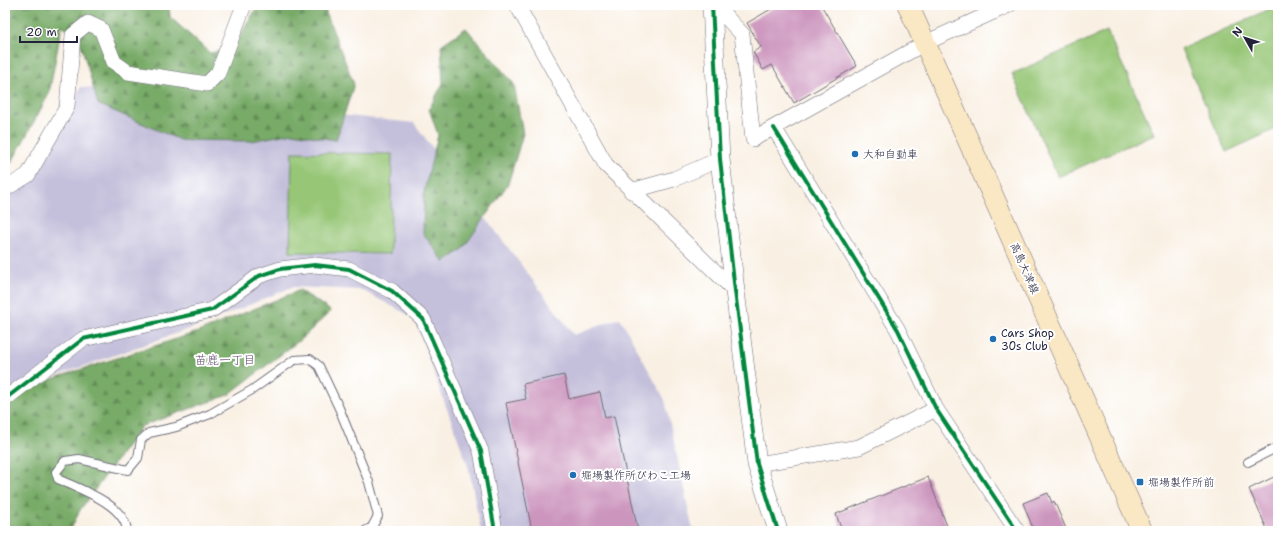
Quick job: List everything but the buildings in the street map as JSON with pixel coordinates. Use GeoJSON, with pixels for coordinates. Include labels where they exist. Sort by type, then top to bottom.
{"type":"FeatureCollection","features":[{"type":"Feature","properties":{"kind":"main road","name":"高島大津線"},"geometry":{"type":"LineString","coordinates":[[908,5],[1142,531]]}},
{"type":"Feature","properties":{"kind":"street"},"geometry":{"type":"LineString","coordinates":[[5,188],[28,175],[67,107],[72,35],[88,23],[101,29],[114,62],[128,72],[207,84],[218,73],[244,5]]}},
{"type":"Feature","properties":{"kind":"street"},"geometry":{"type":"LineString","coordinates":[[517,5],[606,165],[735,291]]}},
{"type":"Feature","properties":{"kind":"street"},"geometry":{"type":"LineString","coordinates":[[712,6],[726,17],[742,34],[753,139],[925,43],[1008,5]]}},
{"type":"Feature","properties":{"kind":"street"},"geometry":{"type":"LineString","coordinates":[[712,6],[720,158],[735,291],[757,464],[778,531]]}},
{"type":"Feature","properties":{"kind":"street"},"geometry":{"type":"LineString","coordinates":[[774,128],[898,330],[936,409],[1017,531]]}},
{"type":"Feature","properties":{"kind":"street"},"geometry":{"type":"LineString","coordinates":[[631,191],[674,179],[720,158]]}},
{"type":"Feature","properties":{"kind":"street"},"geometry":{"type":"LineString","coordinates":[[5,399],[83,339],[212,310],[259,276],[280,268],[315,265],[349,269],[392,291],[423,319],[481,451],[495,531]]}},
{"type":"Feature","properties":{"kind":"street"},"geometry":{"type":"LineString","coordinates":[[757,464],[859,447],[936,409]]}},
{"type":"Feature","properties":{"kind":"lane"},"geometry":{"type":"LineString","coordinates":[[127,531],[126,523],[114,509],[98,497],[58,479],[56,472],[66,461],[79,459],[128,470],[138,458],[141,440],[149,433],[176,427],[210,414],[252,390],[294,360],[310,360],[319,366],[340,408],[369,482],[378,516],[372,527],[365,531]]}},
{"type":"Feature","properties":{"kind":"lane"},"geometry":{"type":"LineString","coordinates":[[1248,462],[1278,447]]}},
{"type":"Feature","properties":{"kind":"shaded area"},"geometry":{"type":"Polygon","coordinates":[[[81,87],[414,123],[574,335],[620,318],[665,400],[693,531],[481,531],[469,469],[414,318],[362,290],[292,287],[206,323],[13,391],[5,400],[5,196],[25,178],[81,87]]]}},
{"type":"Feature","properties":{"kind":"green space"},"geometry":{"type":"Polygon","coordinates":[[[5,5],[169,5],[170,17],[210,53],[233,48],[258,5],[327,5],[326,13],[354,84],[336,140],[292,133],[252,141],[180,140],[98,104],[80,41],[62,25],[49,94],[12,162],[5,169],[5,5]]]}},
{"type":"Feature","properties":{"kind":"green space"},"geometry":{"type":"Polygon","coordinates":[[[1276,6],[1278,10],[1278,128],[1226,152],[1181,49],[1276,6]]]}},
{"type":"Feature","properties":{"kind":"green space"},"geometry":{"type":"Polygon","coordinates":[[[466,28],[514,84],[523,134],[508,184],[462,250],[444,262],[423,233],[424,192],[438,135],[429,109],[443,83],[441,45],[466,28]]]}},
{"type":"Feature","properties":{"kind":"green space"},"geometry":{"type":"Polygon","coordinates":[[[1107,31],[1154,134],[1058,177],[1012,74],[1107,31]]]}},
{"type":"Feature","properties":{"kind":"green space"},"geometry":{"type":"Polygon","coordinates":[[[292,152],[392,154],[390,254],[290,252],[292,152]]]}},
{"type":"Feature","properties":{"kind":"green space"},"geometry":{"type":"Polygon","coordinates":[[[300,290],[331,311],[300,340],[228,395],[142,426],[80,510],[70,531],[5,531],[5,402],[33,385],[198,332],[300,290]]]}},
{"type":"Feature","properties":{"kind":"cycle path"},"geometry":{"type":"LineString","coordinates":[[712,5],[720,159],[735,291],[757,464],[778,531]]}},
{"type":"Feature","properties":{"kind":"cycle path"},"geometry":{"type":"LineString","coordinates":[[774,128],[898,330],[936,409],[1017,531]]}},
{"type":"Feature","properties":{"kind":"cycle path"},"geometry":{"type":"LineString","coordinates":[[5,399],[83,339],[212,310],[259,276],[280,269],[315,265],[349,269],[392,291],[423,319],[481,451],[495,531]]}},
{"type":"Feature","properties":{"kind":"place","name":"大和自動車"},"geometry":{"type":"Point","coordinates":[855,154]}},
{"type":"Feature","properties":{"kind":"place","name":"Cars Shop 30s Club"},"geometry":{"type":"Point","coordinates":[993,339]}},
{"type":"Feature","properties":{"kind":"place","name":"堀場製作所びわこ工場"},"geometry":{"type":"Point","coordinates":[573,475]}},
{"type":"Feature","properties":{"kind":"place","name":"堀場製作所前"},"geometry":{"type":"Point","coordinates":[1140,482]}},
{"type":"Feature","properties":{"kind":"district","name":"苗鹿一丁目"},"geometry":{"type":"Point","coordinates":[225,360]}}]}
